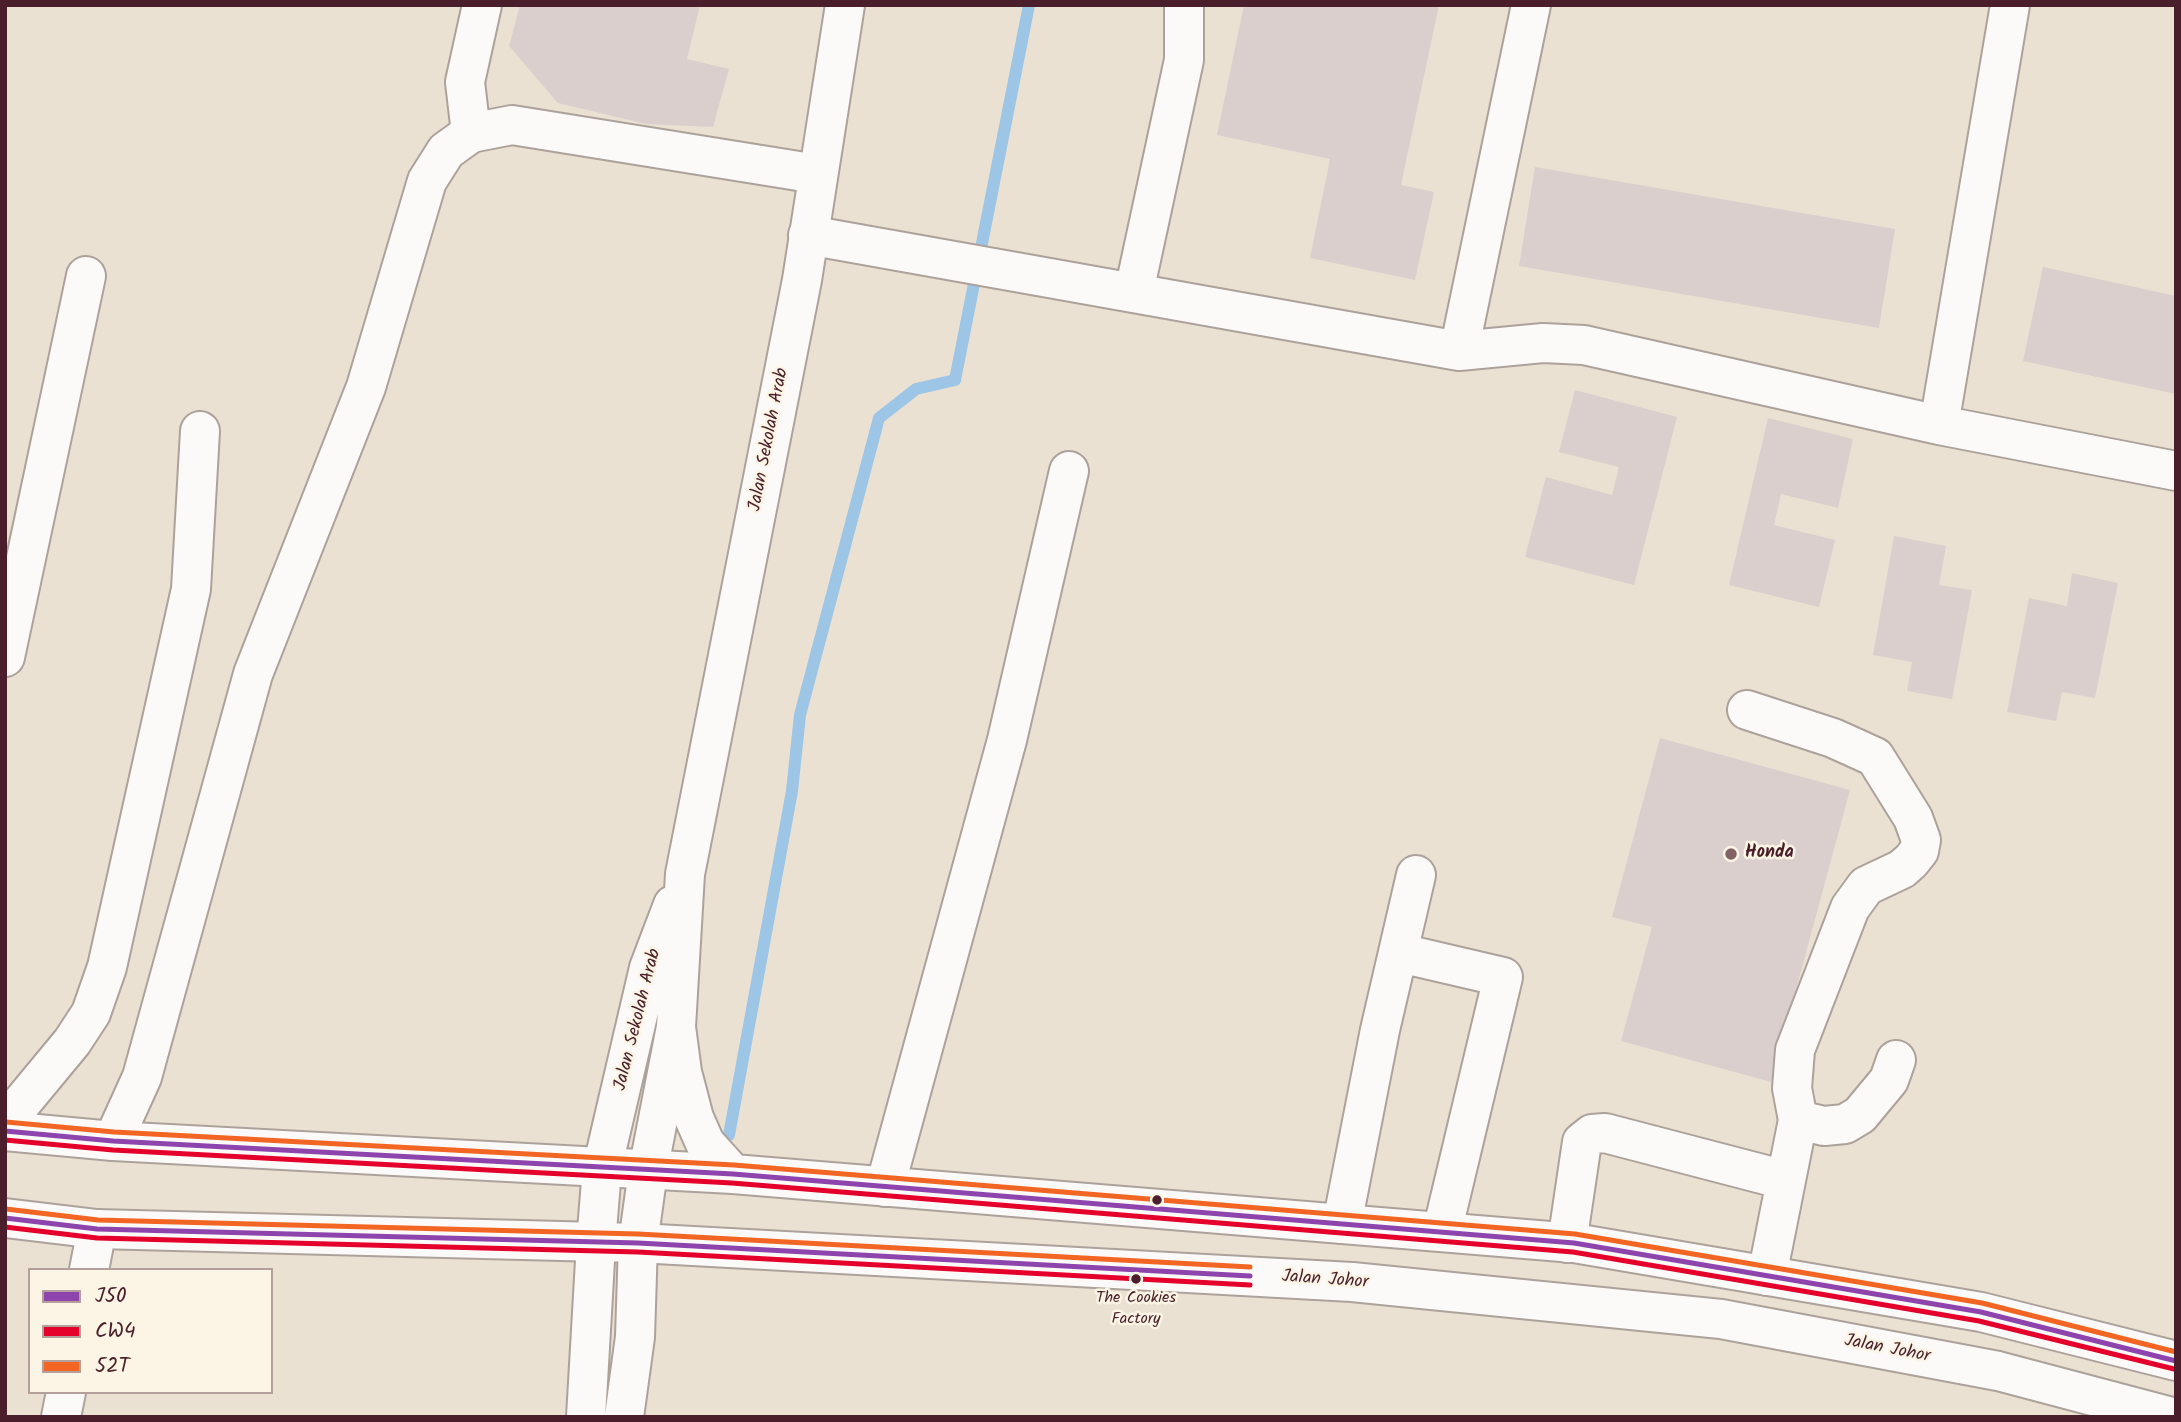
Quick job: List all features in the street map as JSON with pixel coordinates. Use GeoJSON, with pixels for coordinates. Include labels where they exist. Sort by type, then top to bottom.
{"type":"FeatureCollection","features":[{"type":"Feature","properties":{"kind":"main road"},"geometry":{"type":"LineString","coordinates":[[471,133],[466,82],[482,5]]}},
{"type":"Feature","properties":{"kind":"main road","name":"Jalan Sekolah Arab"},"geometry":{"type":"LineString","coordinates":[[624,1417],[635,1337],[638,1242],[648,1171],[676,1027],[685,874],[808,235],[845,5]]}},
{"type":"Feature","properties":{"kind":"main road"},"geometry":{"type":"LineString","coordinates":[[1134,292],[1184,60],[1184,5]]}},
{"type":"Feature","properties":{"kind":"main road"},"geometry":{"type":"LineString","coordinates":[[1459,351],[1531,5]]}},
{"type":"Feature","properties":{"kind":"main road"},"geometry":{"type":"LineString","coordinates":[[1939,425],[2010,5]]}},
{"type":"Feature","properties":{"kind":"main road"},"geometry":{"type":"LineString","coordinates":[[113,1141],[142,1077],[253,674],[366,387],[427,181],[446,151],[471,133],[512,125],[817,174]]}},
{"type":"Feature","properties":{"kind":"main road"},"geometry":{"type":"LineString","coordinates":[[808,235],[1459,351],[1543,343],[1584,345],[1939,425],[2176,471]]}},
{"type":"Feature","properties":{"kind":"main road"},"geometry":{"type":"LineString","coordinates":[[5,657],[86,276]]}},
{"type":"Feature","properties":{"kind":"main road"},"geometry":{"type":"LineString","coordinates":[[5,1123],[91,1013],[107,967],[191,589],[200,430]]}},
{"type":"Feature","properties":{"kind":"main road"},"geometry":{"type":"LineString","coordinates":[[885,1186],[1007,740],[1069,471]]}},
{"type":"Feature","properties":{"kind":"main road"},"geometry":{"type":"LineString","coordinates":[[1747,710],[1833,738],[1875,757],[1913,818],[1921,840],[1919,851],[1911,861],[1902,869],[1866,886],[1850,908],[1794,1050],[1792,1088],[1798,1120],[1768,1276]]}},
{"type":"Feature","properties":{"kind":"main road","name":"Jalan Sekolah Arab"},"geometry":{"type":"LineString","coordinates":[[586,1417],[603,1169],[649,968],[685,874]]}},
{"type":"Feature","properties":{"kind":"main road"},"geometry":{"type":"LineString","coordinates":[[1342,1224],[1380,1030],[1400,953],[1416,874]]}},
{"type":"Feature","properties":{"kind":"main road"},"geometry":{"type":"LineString","coordinates":[[1400,953],[1503,976],[1442,1232]]}},
{"type":"Feature","properties":{"kind":"main road"},"geometry":{"type":"LineString","coordinates":[[676,1027],[682,1072],[694,1118],[705,1143],[733,1174]]}},
{"type":"Feature","properties":{"kind":"main road"},"geometry":{"type":"LineString","coordinates":[[1798,1120],[1824,1126],[1845,1124],[1860,1115],[1889,1080],[1896,1060]]}},
{"type":"Feature","properties":{"kind":"main road"},"geometry":{"type":"LineString","coordinates":[[5,1131],[113,1141],[733,1174],[1567,1243],[1981,1312],[2176,1361]]}},
{"type":"Feature","properties":{"kind":"main road"},"geometry":{"type":"LineString","coordinates":[[1567,1243],[1582,1142],[1592,1134],[1605,1133],[1785,1180]]}},
{"type":"Feature","properties":{"kind":"main road","name":"Jalan Johor"},"geometry":{"type":"LineString","coordinates":[[5,1218],[97,1229],[638,1242],[1352,1282],[1721,1319],[1998,1371],[2172,1417]]}},
{"type":"Feature","properties":{"kind":"main road"},"geometry":{"type":"LineString","coordinates":[[89,1268],[97,1229]]}},
{"type":"Feature","properties":{"kind":"main road"},"geometry":{"type":"LineString","coordinates":[[61,1417],[66,1394]]}},
{"type":"Feature","properties":{"kind":"building"},"geometry":{"type":"Polygon","coordinates":[[[520,5],[700,5],[687,59],[729,69],[713,127],[646,124],[558,103],[509,46],[520,5]]]}},
{"type":"Feature","properties":{"kind":"building"},"geometry":{"type":"Polygon","coordinates":[[[1244,5],[1439,5],[1401,185],[1434,192],[1415,280],[1310,258],[1330,159],[1217,135],[1244,5]]]}},
{"type":"Feature","properties":{"kind":"building"},"geometry":{"type":"Polygon","coordinates":[[[1535,167],[1895,229],[1879,328],[1519,266],[1535,167]]]}},
{"type":"Feature","properties":{"kind":"building"},"geometry":{"type":"Polygon","coordinates":[[[2043,267],[2176,296],[2176,394],[2023,361],[2043,267]]]}},
{"type":"Feature","properties":{"kind":"building"},"geometry":{"type":"Polygon","coordinates":[[[1575,390],[1677,417],[1634,585],[1525,557],[1546,477],[1612,495],[1619,467],[1559,452],[1575,390]]]}},
{"type":"Feature","properties":{"kind":"building"},"geometry":{"type":"Polygon","coordinates":[[[1768,418],[1853,439],[1838,508],[1781,494],[1774,525],[1835,540],[1819,607],[1729,585],[1768,418]]]}},
{"type":"Feature","properties":{"kind":"building"},"geometry":{"type":"Polygon","coordinates":[[[1894,536],[1946,546],[1939,585],[1972,590],[1952,699],[1907,691],[1912,662],[1873,655],[1894,536]]]}},
{"type":"Feature","properties":{"kind":"building"},"geometry":{"type":"Polygon","coordinates":[[[2072,573],[2118,583],[2095,698],[2062,692],[2056,721],[2007,712],[2029,598],[2067,606],[2072,573]]]}},
{"type":"Feature","properties":{"kind":"building","name":"Honda"},"geometry":{"type":"Polygon","coordinates":[[[1660,738],[1850,790],[1771,1082],[1621,1041],[1652,927],[1612,917],[1660,738]]]}},
{"type":"Feature","properties":{"kind":"waterway"},"geometry":{"type":"LineString","coordinates":[[729,1135],[792,791],[800,715],[879,418],[916,389],[955,380],[1029,5]]}},
{"type":"Feature","properties":{"kind":"transit line","name":"52T"},"geometry":{"type":"LineString","coordinates":[[6,1122],[114,1132],[734,1165],[1575,1234],[1982,1303],[2176,1352]]}},
{"type":"Feature","properties":{"kind":"transit line","name":"J50"},"geometry":{"type":"LineString","coordinates":[[5,1131],[113,1141],[733,1174],[1574,1243],[1981,1312],[2176,1361]]}},
{"type":"Feature","properties":{"kind":"transit line","name":"CW4"},"geometry":{"type":"LineString","coordinates":[[5,1140],[113,1150],[732,1183],[1573,1252],[1979,1321],[2174,1369]]}},
{"type":"Feature","properties":{"kind":"transit line","name":"52T"},"geometry":{"type":"LineString","coordinates":[[6,1209],[98,1220],[638,1234],[1250,1267]]}},
{"type":"Feature","properties":{"kind":"transit line","name":"J50"},"geometry":{"type":"LineString","coordinates":[[5,1218],[97,1229],[638,1243],[1250,1276]]}},
{"type":"Feature","properties":{"kind":"transit line","name":"CW4"},"geometry":{"type":"LineString","coordinates":[[5,1227],[97,1238],[638,1252],[1250,1285]]}},
{"type":"Feature","properties":{"kind":"place","name":"Honda"},"geometry":{"type":"Point","coordinates":[1731,854]}},
{"type":"Feature","properties":{"kind":"place","name":"The Cookies Factory"},"geometry":{"type":"Point","coordinates":[1136,1279]}}]}
